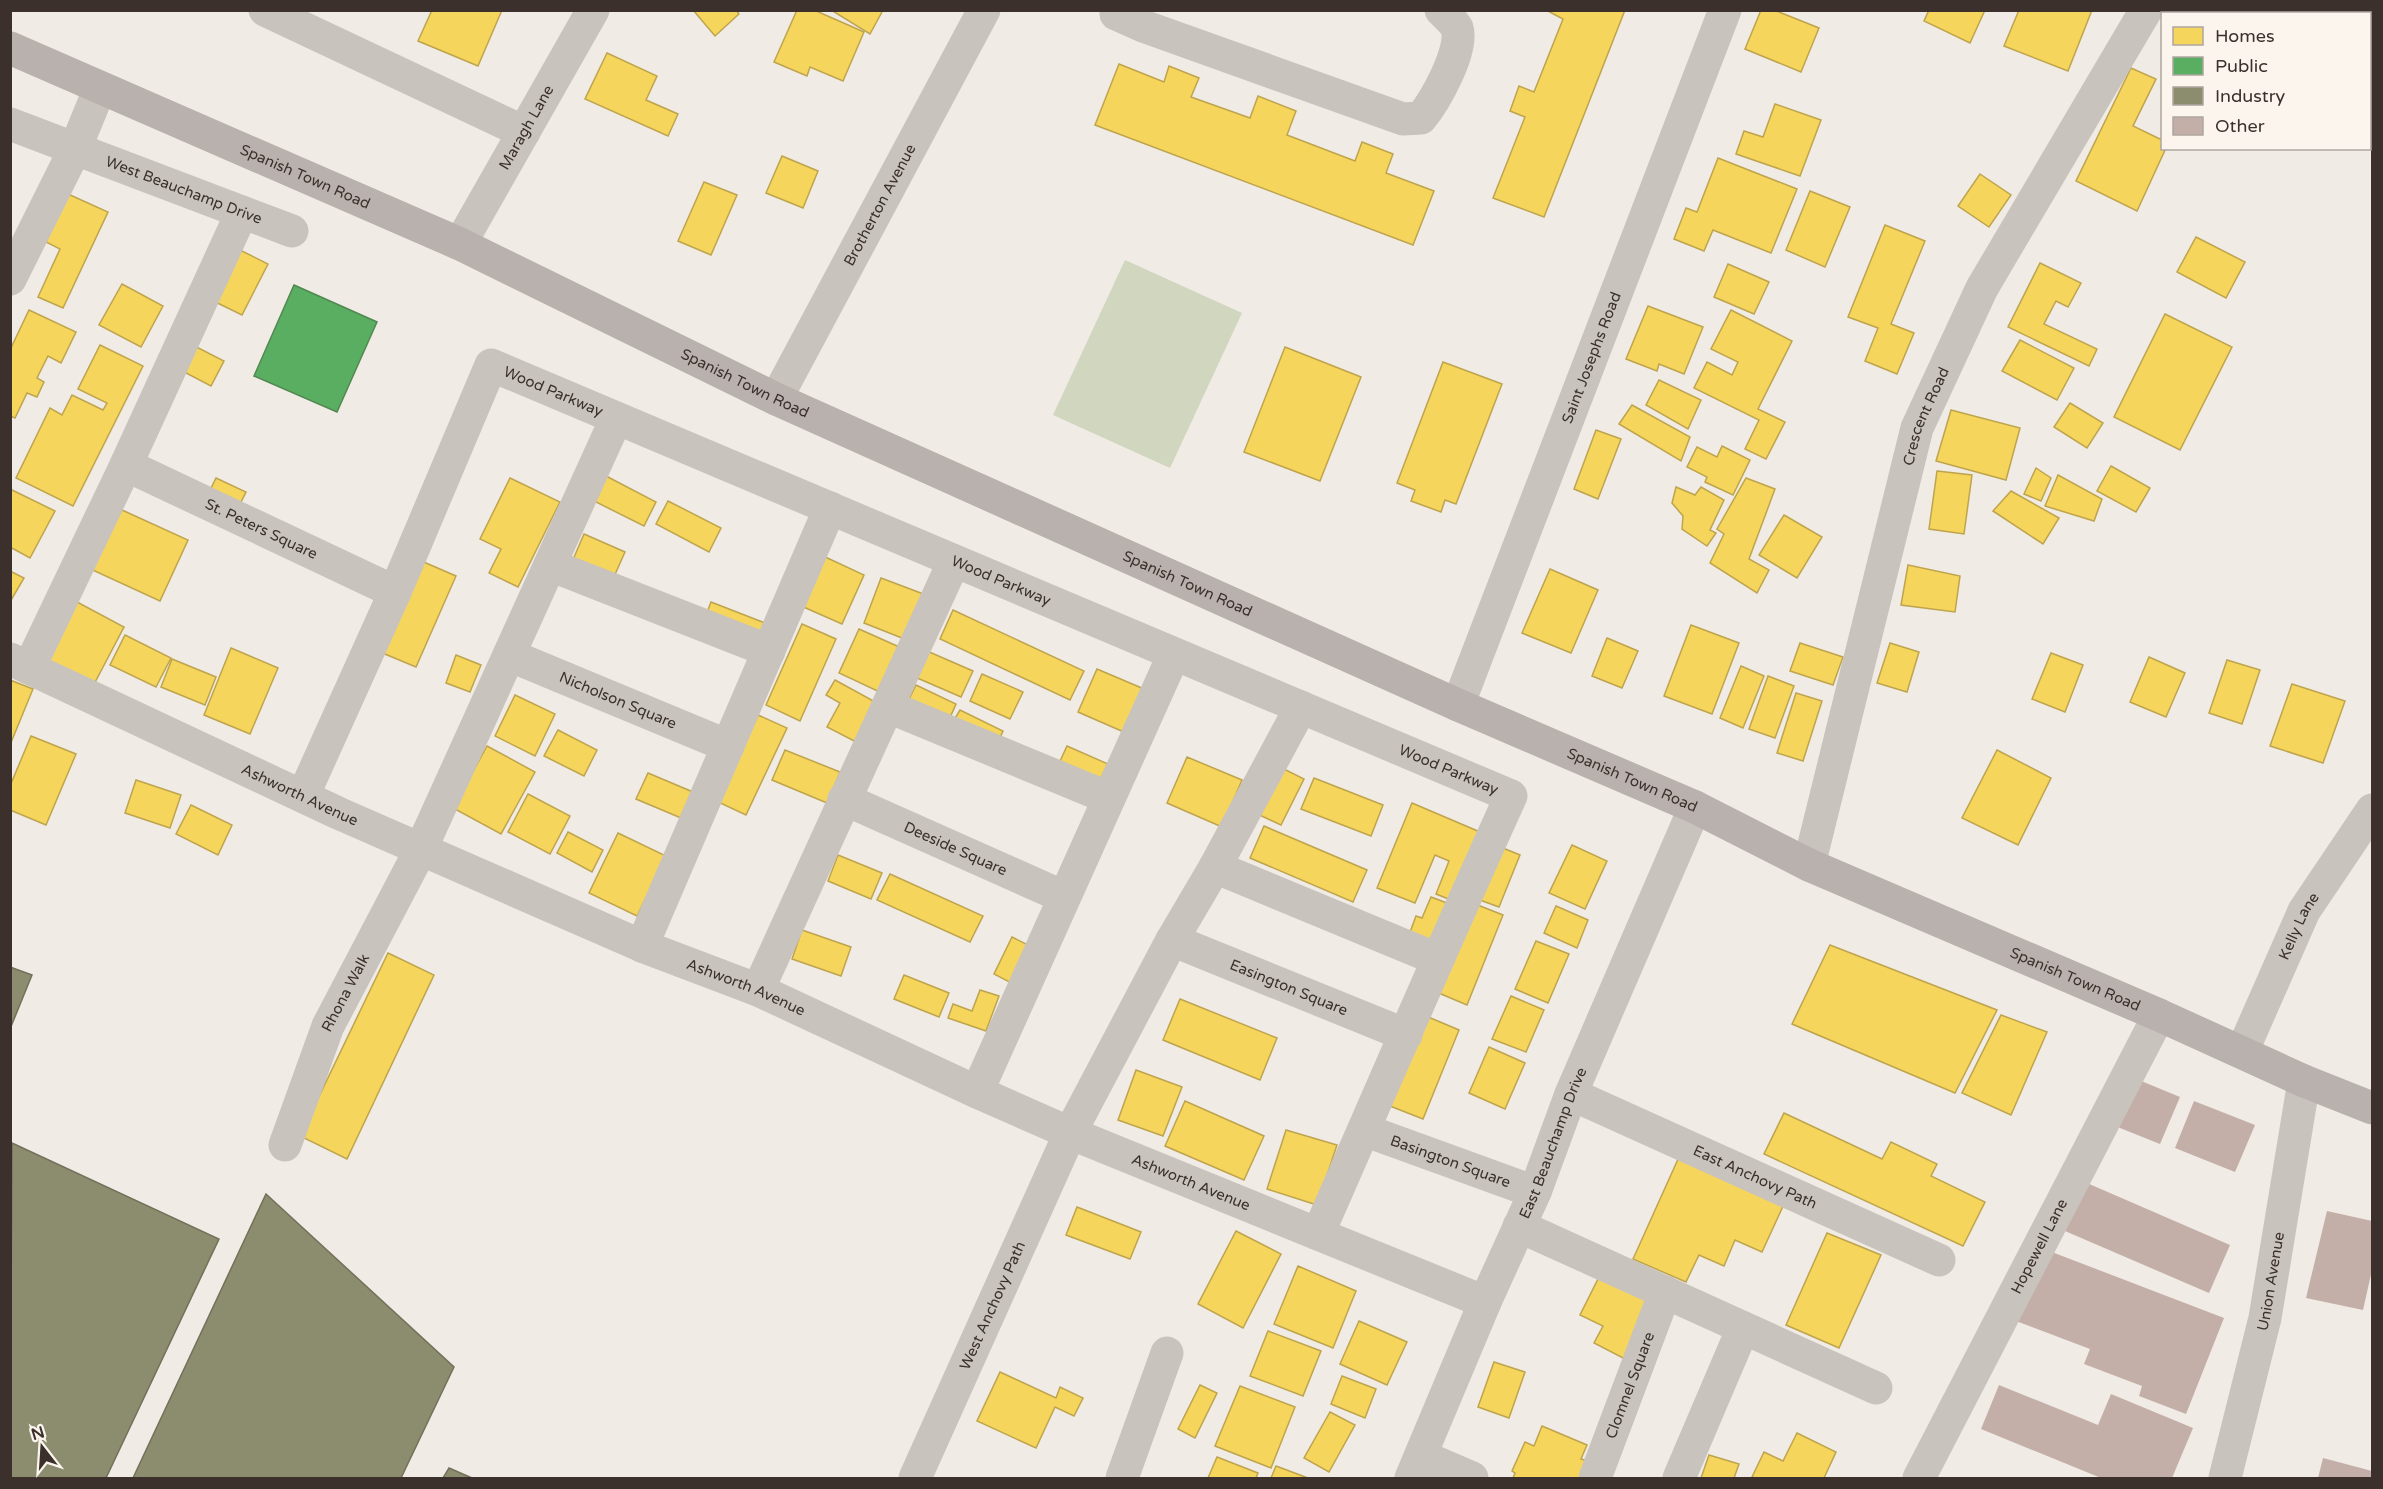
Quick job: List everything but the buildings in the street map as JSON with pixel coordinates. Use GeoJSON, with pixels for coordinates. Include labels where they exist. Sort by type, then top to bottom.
{"type":"FeatureCollection","features":[{"type":"Feature","properties":{"kind":"main road","name":"Spanish Town Road"},"geometry":{"type":"LineString","coordinates":[[10,48],[460,244],[776,399],[1458,705],[1695,807],[1809,865],[2159,1015],[2304,1081],[2373,1108]]}},
{"type":"Feature","properties":{"kind":"street"},"geometry":{"type":"LineString","coordinates":[[265,10],[524,132]]}},
{"type":"Feature","properties":{"kind":"street","name":"Maragh Lane"},"geometry":{"type":"LineString","coordinates":[[460,244],[593,10]]}},
{"type":"Feature","properties":{"kind":"street","name":"Brotherton Avenue"},"geometry":{"type":"LineString","coordinates":[[776,399],[984,10]]}},
{"type":"Feature","properties":{"kind":"street"},"geometry":{"type":"LineString","coordinates":[[1116,10],[1116,14],[1143,27],[1403,119],[1420,118],[1432,105],[1459,44],[1456,26],[1441,10]]}},
{"type":"Feature","properties":{"kind":"street","name":"Saint Josephs Road"},"geometry":{"type":"LineString","coordinates":[[1458,705],[1725,10]]}},
{"type":"Feature","properties":{"kind":"street","name":"Crescent Road"},"geometry":{"type":"LineString","coordinates":[[1809,865],[1917,428],[1982,288],[2146,10]]}},
{"type":"Feature","properties":{"kind":"street"},"geometry":{"type":"LineString","coordinates":[[10,279],[75,148],[100,88]]}},
{"type":"Feature","properties":{"kind":"street","name":"West Beauchamp Drive"},"geometry":{"type":"LineString","coordinates":[[10,124],[292,231]]}},
{"type":"Feature","properties":{"kind":"street"},"geometry":{"type":"LineString","coordinates":[[20,664],[126,465],[242,212]]}},
{"type":"Feature","properties":{"kind":"street","name":"Wood Parkway"},"geometry":{"type":"LineString","coordinates":[[395,592],[491,365],[1511,796],[1437,959]]}},
{"type":"Feature","properties":{"kind":"street"},"geometry":{"type":"LineString","coordinates":[[421,849],[616,418]]}},
{"type":"Feature","properties":{"kind":"street","name":"St. Peters Square"},"geometry":{"type":"LineString","coordinates":[[126,465],[395,592]]}},
{"type":"Feature","properties":{"kind":"street"},"geometry":{"type":"LineString","coordinates":[[642,946],[830,508]]}},
{"type":"Feature","properties":{"kind":"street"},"geometry":{"type":"LineString","coordinates":[[758,990],[954,561]]}},
{"type":"Feature","properties":{"kind":"street"},"geometry":{"type":"LineString","coordinates":[[550,566],[769,651]]}},
{"type":"Feature","properties":{"kind":"street"},"geometry":{"type":"LineString","coordinates":[[303,796],[395,592]]}},
{"type":"Feature","properties":{"kind":"street"},"geometry":{"type":"LineString","coordinates":[[977,1092],[1174,654]]}},
{"type":"Feature","properties":{"kind":"street","name":"Nicholson Square"},"geometry":{"type":"LineString","coordinates":[[509,655],[728,746]]}},
{"type":"Feature","properties":{"kind":"street","name":"Ashworth Avenue"},"geometry":{"type":"LineString","coordinates":[[20,664],[421,849],[642,946],[758,990],[1070,1133],[1485,1302]]}},
{"type":"Feature","properties":{"kind":"street"},"geometry":{"type":"LineString","coordinates":[[889,706],[1109,798]]}},
{"type":"Feature","properties":{"kind":"street"},"geometry":{"type":"LineString","coordinates":[[1070,1133],[1172,940],[1215,867],[1300,707]]}},
{"type":"Feature","properties":{"kind":"street","name":"Deeside Square"},"geometry":{"type":"LineString","coordinates":[[844,799],[1064,897]]}},
{"type":"Feature","properties":{"kind":"street","name":"East Beauchamp Drive"},"geometry":{"type":"LineString","coordinates":[[1416,1467],[1485,1302],[1535,1191],[1571,1094],[1695,807]]}},
{"type":"Feature","properties":{"kind":"street","name":"Kelly Lane"},"geometry":{"type":"LineString","coordinates":[[2242,1052],[2304,911],[2373,810]]}},
{"type":"Feature","properties":{"kind":"street","name":"Rhona Walk"},"geometry":{"type":"LineString","coordinates":[[285,1145],[328,1026],[421,849]]}},
{"type":"Feature","properties":{"kind":"street"},"geometry":{"type":"LineString","coordinates":[[1215,867],[1437,959],[1318,1234]]}},
{"type":"Feature","properties":{"kind":"street","name":"Easington Square"},"geometry":{"type":"LineString","coordinates":[[1172,940],[1406,1035]]}},
{"type":"Feature","properties":{"kind":"street","name":"Hopewell Lane"},"geometry":{"type":"LineString","coordinates":[[1919,1479],[2159,1015]]}},
{"type":"Feature","properties":{"kind":"street","name":"Union Avenue"},"geometry":{"type":"LineString","coordinates":[[2225,1479],[2265,1318],[2304,1081]]}},
{"type":"Feature","properties":{"kind":"street","name":"East Anchovy Path"},"geometry":{"type":"LineString","coordinates":[[1571,1094],[1939,1260]]}},
{"type":"Feature","properties":{"kind":"street","name":"Basington Square"},"geometry":{"type":"LineString","coordinates":[[1364,1130],[1535,1191]]}},
{"type":"Feature","properties":{"kind":"street","name":"West Anchovy Path"},"geometry":{"type":"LineString","coordinates":[[915,1479],[1070,1133]]}},
{"type":"Feature","properties":{"kind":"street"},"geometry":{"type":"LineString","coordinates":[[1519,1226],[1876,1388]]}},
{"type":"Feature","properties":{"kind":"street","name":"Clomnel Square"},"geometry":{"type":"LineString","coordinates":[[1595,1479],[1665,1292]]}},
{"type":"Feature","properties":{"kind":"street"},"geometry":{"type":"LineString","coordinates":[[1679,1479],[1743,1329]]}},
{"type":"Feature","properties":{"kind":"street"},"geometry":{"type":"LineString","coordinates":[[1122,1479],[1167,1353]]}},
{"type":"Feature","properties":{"kind":"street"},"geometry":{"type":"LineString","coordinates":[[1416,1467],[1472,1479]]}},
{"type":"Feature","properties":{"kind":"green space"},"geometry":{"type":"Polygon","coordinates":[[[1125,260],[1242,313],[1170,468],[1053,415],[1125,260]]]}}]}
